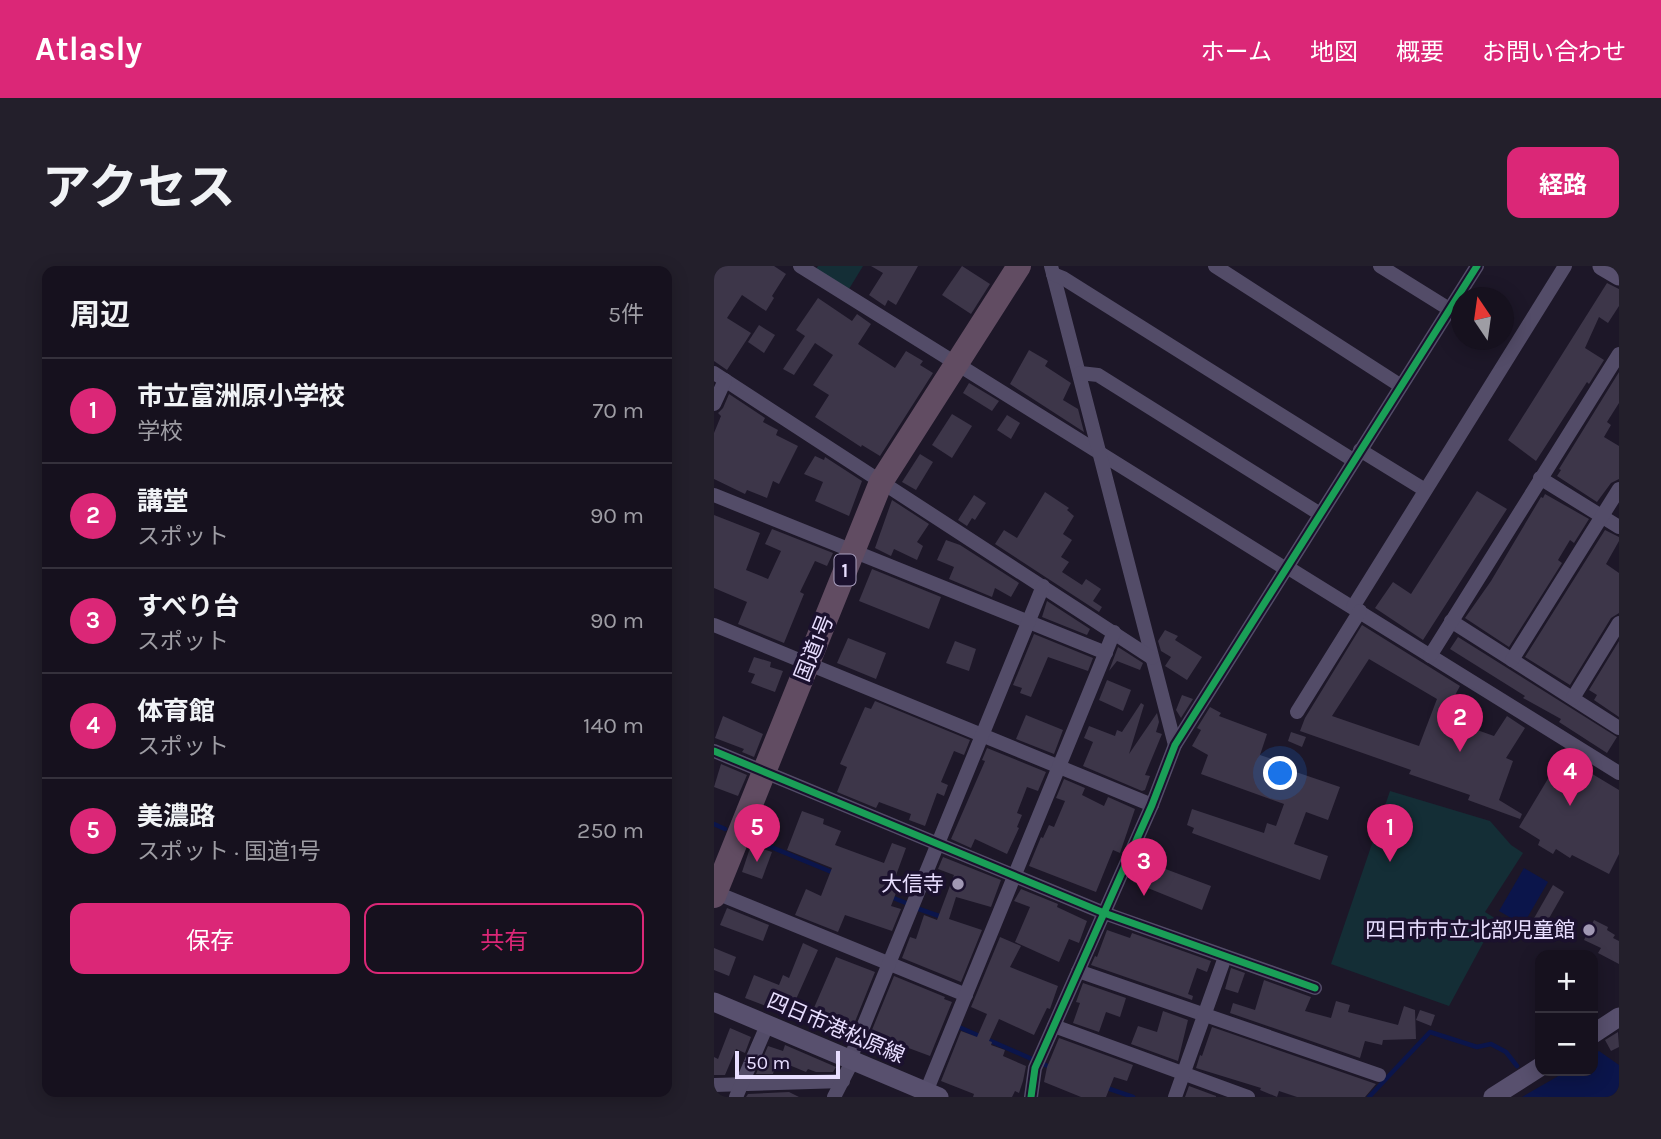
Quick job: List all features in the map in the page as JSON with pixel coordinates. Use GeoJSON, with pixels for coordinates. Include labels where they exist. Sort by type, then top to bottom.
{"type":"FeatureCollection","features":[{"type":"Feature","properties":{"kind":"highway","name":"国道1号"},"geometry":{"type":"LineString","coordinates":[[714,893],[881,482],[1019,266]]}},
{"type":"Feature","properties":{"kind":"main road"},"geometry":{"type":"LineString","coordinates":[[1602,266],[1619,276]]}},
{"type":"Feature","properties":{"kind":"main road","name":"四日市港松原線"},"geometry":{"type":"LineString","coordinates":[[714,1002],[852,1059],[930,1095]]}},
{"type":"Feature","properties":{"kind":"main road"},"geometry":{"type":"LineString","coordinates":[[1598,1031],[1619,1017]]}},
{"type":"Feature","properties":{"kind":"main road"},"geometry":{"type":"LineString","coordinates":[[1493,1097],[1535,1070]]}},
{"type":"Feature","properties":{"kind":"street"},"geometry":{"type":"LineString","coordinates":[[800,266],[1286,568],[1617,768]]}},
{"type":"Feature","properties":{"kind":"street"},"geometry":{"type":"LineString","coordinates":[[1214,266],[1401,386]]}},
{"type":"Feature","properties":{"kind":"street"},"geometry":{"type":"LineString","coordinates":[[1380,266],[1450,309]]}},
{"type":"Feature","properties":{"kind":"street"},"geometry":{"type":"LineString","coordinates":[[1031,1097],[1038,1062],[1152,804],[1175,745],[1477,266]]}},
{"type":"Feature","properties":{"kind":"street"},"geometry":{"type":"LineString","coordinates":[[1297,712],[1425,490],[1566,266]]}},
{"type":"Feature","properties":{"kind":"street"},"geometry":{"type":"LineString","coordinates":[[1052,270],[1357,455],[1425,490]]}},
{"type":"Feature","properties":{"kind":"street"},"geometry":{"type":"LineString","coordinates":[[1052,270],[1175,745]]}},
{"type":"Feature","properties":{"kind":"street"},"geometry":{"type":"LineString","coordinates":[[1430,656],[1619,354]]}},
{"type":"Feature","properties":{"kind":"street"},"geometry":{"type":"LineString","coordinates":[[1080,373],[1098,375],[1320,514]]}},
{"type":"Feature","properties":{"kind":"street"},"geometry":{"type":"LineString","coordinates":[[714,404],[719,376],[1152,658]]}},
{"type":"Feature","properties":{"kind":"street"},"geometry":{"type":"LineString","coordinates":[[1540,478],[1619,527]]}},
{"type":"Feature","properties":{"kind":"street"},"geometry":{"type":"LineString","coordinates":[[1512,660],[1619,489]]}},
{"type":"Feature","properties":{"kind":"street"},"geometry":{"type":"LineString","coordinates":[[714,495],[1106,653]]}},
{"type":"Feature","properties":{"kind":"street"},"geometry":{"type":"LineString","coordinates":[[834,1097],[852,1059],[888,962],[1042,586]]}},
{"type":"Feature","properties":{"kind":"street"},"geometry":{"type":"LineString","coordinates":[[1451,621],[1619,728]]}},
{"type":"Feature","properties":{"kind":"street"},"geometry":{"type":"LineString","coordinates":[[1573,698],[1619,623]]}},
{"type":"Feature","properties":{"kind":"street"},"geometry":{"type":"LineString","coordinates":[[714,625],[1152,804]]}},
{"type":"Feature","properties":{"kind":"street"},"geometry":{"type":"LineString","coordinates":[[930,1095],[1014,874],[1114,632]]}},
{"type":"Feature","properties":{"kind":"street"},"geometry":{"type":"LineString","coordinates":[[714,751],[1104,913],[1315,988]]}},
{"type":"Feature","properties":{"kind":"street"},"geometry":{"type":"LineString","coordinates":[[714,893],[967,995]]}},
{"type":"Feature","properties":{"kind":"street"},"geometry":{"type":"LineString","coordinates":[[1175,1097],[1225,957]]}},
{"type":"Feature","properties":{"kind":"street"},"geometry":{"type":"LineString","coordinates":[[1078,971],[1379,1075]]}},
{"type":"Feature","properties":{"kind":"street"},"geometry":{"type":"LineString","coordinates":[[740,1091],[768,1023]]}},
{"type":"Feature","properties":{"kind":"street"},"geometry":{"type":"LineString","coordinates":[[1054,1026],[1248,1097]]}},
{"type":"Feature","properties":{"kind":"street"},"geometry":{"type":"LineString","coordinates":[[714,1085],[740,1091],[843,1081]]}},
{"type":"Feature","properties":{"kind":"shaded area"},"geometry":{"type":"Polygon","coordinates":[[[818,266],[863,266],[849,289],[816,269],[818,266]]]}},
{"type":"Feature","properties":{"kind":"shaded area"},"geometry":{"type":"Polygon","coordinates":[[[1390,791],[1490,821],[1511,845],[1523,853],[1485,912],[1496,919],[1449,1006],[1331,964],[1390,791]]]}},
{"type":"Feature","properties":{"kind":"shaded area"},"geometry":{"type":"Polygon","coordinates":[[[1524,868],[1548,882],[1523,925],[1499,911],[1524,868]]]}},
{"type":"Feature","properties":{"kind":"shaded area"},"geometry":{"type":"Polygon","coordinates":[[[1598,1052],[1619,1065],[1619,1097],[1522,1097],[1558,1076],[1598,1076],[1598,1052]]]}},
{"type":"Feature","properties":{"kind":"building"},"geometry":{"type":"Polygon","coordinates":[[[714,266],[774,266],[786,274],[766,311],[742,295],[727,318],[751,333],[727,370],[714,361],[714,266]]]}},
{"type":"Feature","properties":{"kind":"building"},"geometry":{"type":"Polygon","coordinates":[[[871,266],[918,266],[896,305],[888,300],[885,306],[869,295],[883,273],[871,266]]]}},
{"type":"Feature","properties":{"kind":"building"},"geometry":{"type":"Polygon","coordinates":[[[962,266],[990,284],[971,314],[942,295],[962,266]]]}},
{"type":"Feature","properties":{"kind":"building"},"geometry":{"type":"Polygon","coordinates":[[[1607,283],[1619,289],[1619,306],[1608,323],[1599,317],[1585,348],[1604,360],[1536,461],[1508,440],[1607,283]]]}},
{"type":"Feature","properties":{"kind":"building"},"geometry":{"type":"Polygon","coordinates":[[[818,298],[852,321],[857,314],[871,324],[858,344],[895,368],[906,351],[923,361],[920,365],[933,373],[880,456],[815,417],[829,395],[813,385],[833,355],[815,343],[794,375],[783,369],[805,336],[796,330],[818,298]]]}},
{"type":"Feature","properties":{"kind":"building"},"geometry":{"type":"Polygon","coordinates":[[[759,325],[775,335],[764,353],[748,342],[759,325]]]}},
{"type":"Feature","properties":{"kind":"building"},"geometry":{"type":"Polygon","coordinates":[[[1029,350],[1048,361],[1045,366],[1071,383],[1063,400],[1078,409],[1084,432],[1010,384],[1029,350]]]}},
{"type":"Feature","properties":{"kind":"building"},"geometry":{"type":"Polygon","coordinates":[[[1619,372],[1619,403],[1607,422],[1611,425],[1604,437],[1619,446],[1619,479],[1611,483],[1597,502],[1557,476],[1619,372]]]}},
{"type":"Feature","properties":{"kind":"building"},"geometry":{"type":"Polygon","coordinates":[[[969,383],[999,401],[992,411],[963,393],[969,383]]]}},
{"type":"Feature","properties":{"kind":"building"},"geometry":{"type":"Polygon","coordinates":[[[729,394],[765,418],[763,422],[778,430],[776,435],[798,446],[779,484],[773,481],[767,498],[747,490],[745,494],[714,479],[714,433],[721,416],[718,413],[729,394]]]}},
{"type":"Feature","properties":{"kind":"building"},"geometry":{"type":"Polygon","coordinates":[[[952,414],[972,426],[952,458],[932,445],[952,414]]]}},
{"type":"Feature","properties":{"kind":"building"},"geometry":{"type":"Polygon","coordinates":[[[1007,415],[1020,423],[1011,439],[997,430],[1007,415]]]}},
{"type":"Feature","properties":{"kind":"building"},"geometry":{"type":"Polygon","coordinates":[[[920,454],[933,462],[916,490],[902,482],[920,454]]]}},
{"type":"Feature","properties":{"kind":"building"},"geometry":{"type":"Polygon","coordinates":[[[815,456],[824,460],[825,457],[862,481],[849,516],[815,501],[823,482],[804,474],[815,456]]]}},
{"type":"Feature","properties":{"kind":"building"},"geometry":{"type":"Polygon","coordinates":[[[1477,491],[1507,509],[1423,640],[1375,608],[1393,582],[1411,594],[1477,491]]]}},
{"type":"Feature","properties":{"kind":"building"},"geometry":{"type":"Polygon","coordinates":[[[1045,492],[1069,508],[1067,510],[1074,516],[1063,534],[1072,540],[1061,557],[1069,562],[1062,572],[1082,585],[1086,579],[1101,589],[1093,601],[1102,607],[1099,612],[995,544],[1004,530],[1017,538],[1045,492]]]}},
{"type":"Feature","properties":{"kind":"building"},"geometry":{"type":"Polygon","coordinates":[[[1545,494],[1589,519],[1574,543],[1570,540],[1558,560],[1562,563],[1509,647],[1465,618],[1545,494]]]}},
{"type":"Feature","properties":{"kind":"building"},"geometry":{"type":"Polygon","coordinates":[[[974,495],[986,503],[975,520],[972,518],[967,526],[958,520],[974,495]]]}},
{"type":"Feature","properties":{"kind":"building"},"geometry":{"type":"Polygon","coordinates":[[[892,500],[929,524],[917,542],[923,546],[917,560],[894,549],[891,556],[875,548],[892,500]]]}},
{"type":"Feature","properties":{"kind":"building"},"geometry":{"type":"Polygon","coordinates":[[[714,515],[760,533],[746,570],[768,579],[781,551],[765,544],[772,529],[833,553],[827,566],[815,561],[800,592],[804,594],[784,643],[738,624],[747,602],[714,588],[714,515]]]}},
{"type":"Feature","properties":{"kind":"building"},"geometry":{"type":"Polygon","coordinates":[[[1605,530],[1619,537],[1606,564],[1619,573],[1619,613],[1611,618],[1570,685],[1525,657],[1605,530]]]}},
{"type":"Feature","properties":{"kind":"building"},"geometry":{"type":"Polygon","coordinates":[[[946,540],[960,545],[1019,583],[1011,597],[995,588],[992,597],[949,579],[954,567],[937,560],[946,540]]]}},
{"type":"Feature","properties":{"kind":"building"},"geometry":{"type":"Polygon","coordinates":[[[872,569],[941,597],[929,629],[859,601],[872,569]]]}},
{"type":"Feature","properties":{"kind":"building"},"geometry":{"type":"Polygon","coordinates":[[[1047,601],[1090,629],[1087,635],[1042,617],[1047,601]]]}},
{"type":"Feature","properties":{"kind":"building"},"geometry":{"type":"Polygon","coordinates":[[[1362,625],[1460,686],[1447,710],[1452,711],[1449,720],[1494,736],[1507,716],[1525,728],[1506,758],[1513,761],[1499,800],[1522,814],[1520,819],[1468,800],[1470,795],[1409,774],[1411,770],[1300,731],[1305,718],[1362,625]],[[1369,659],[1332,716],[1419,746],[1437,699],[1369,659]]]}},
{"type":"Feature","properties":{"kind":"building"},"geometry":{"type":"Polygon","coordinates":[[[1165,630],[1178,636],[1175,640],[1202,657],[1187,680],[1165,666],[1171,657],[1161,651],[1158,641],[1165,630]]]}},
{"type":"Feature","properties":{"kind":"building"},"geometry":{"type":"Polygon","coordinates":[[[1034,634],[1093,658],[1088,671],[1048,657],[1031,697],[1020,693],[1022,688],[1013,685],[1034,634]]]}},
{"type":"Feature","properties":{"kind":"building"},"geometry":{"type":"Polygon","coordinates":[[[1458,637],[1617,737],[1607,753],[1559,722],[1561,719],[1523,698],[1525,696],[1450,649],[1458,637]]]}},
{"type":"Feature","properties":{"kind":"building"},"geometry":{"type":"Polygon","coordinates":[[[848,638],[886,653],[876,679],[837,663],[848,638]]]}},
{"type":"Feature","properties":{"kind":"building"},"geometry":{"type":"Polygon","coordinates":[[[955,641],[976,649],[969,671],[946,663],[955,641]]]}},
{"type":"Feature","properties":{"kind":"building"},"geometry":{"type":"Polygon","coordinates":[[[1619,641],[1619,717],[1594,700],[1597,695],[1589,690],[1619,641]]]}},
{"type":"Feature","properties":{"kind":"building"},"geometry":{"type":"Polygon","coordinates":[[[1118,647],[1143,663],[1140,670],[1117,661],[1109,671],[1118,647]]]}},
{"type":"Feature","properties":{"kind":"building"},"geometry":{"type":"Polygon","coordinates":[[[754,657],[771,662],[770,667],[783,671],[775,692],[751,683],[755,674],[748,672],[754,657]]]}},
{"type":"Feature","properties":{"kind":"building"},"geometry":{"type":"Polygon","coordinates":[[[1107,680],[1131,690],[1123,711],[1099,700],[1107,680]]]}},
{"type":"Feature","properties":{"kind":"building"},"geometry":{"type":"Polygon","coordinates":[[[1182,695],[1193,699],[1181,718],[1176,710],[1182,695]]]}},
{"type":"Feature","properties":{"kind":"building"},"geometry":{"type":"Polygon","coordinates":[[[875,701],[970,740],[964,755],[954,751],[941,782],[948,785],[944,796],[937,793],[925,826],[909,820],[911,814],[879,802],[876,808],[837,792],[847,767],[840,764],[865,707],[871,709],[875,701]]]}},
{"type":"Feature","properties":{"kind":"building"},"geometry":{"type":"Polygon","coordinates":[[[1141,703],[1144,705],[1129,754],[1157,713],[1159,722],[1156,732],[1162,734],[1145,775],[1150,776],[1145,790],[1142,791],[1083,766],[1093,742],[1084,738],[1089,726],[1115,736],[1117,730],[1122,732],[1141,703]]]}},
{"type":"Feature","properties":{"kind":"building"},"geometry":{"type":"Polygon","coordinates":[[[1210,707],[1221,713],[1219,716],[1267,734],[1260,755],[1295,767],[1293,771],[1340,787],[1328,820],[1306,812],[1294,844],[1328,856],[1320,880],[1192,833],[1194,828],[1187,825],[1192,809],[1264,833],[1267,823],[1276,826],[1284,804],[1201,774],[1208,755],[1192,746],[1201,730],[1197,728],[1210,707]]]}},
{"type":"Feature","properties":{"kind":"building"},"geometry":{"type":"Polygon","coordinates":[[[1026,715],[1063,730],[1054,754],[1016,739],[1026,715]]]}},
{"type":"Feature","properties":{"kind":"building"},"geometry":{"type":"Polygon","coordinates":[[[723,716],[763,734],[754,757],[742,752],[744,749],[715,738],[723,716]]]}},
{"type":"Feature","properties":{"kind":"building"},"geometry":{"type":"Polygon","coordinates":[[[1291,732],[1306,737],[1302,747],[1288,741],[1291,732]]]}},
{"type":"Feature","properties":{"kind":"building"},"geometry":{"type":"Polygon","coordinates":[[[987,748],[1046,772],[1038,791],[1027,787],[1017,813],[1022,815],[1017,827],[1019,828],[1007,854],[975,839],[971,848],[951,839],[985,761],[982,760],[987,748]]]}},
{"type":"Feature","properties":{"kind":"building"},"geometry":{"type":"Polygon","coordinates":[[[1569,760],[1619,790],[1619,854],[1609,874],[1572,855],[1570,858],[1556,849],[1553,854],[1538,845],[1540,840],[1519,827],[1558,762],[1566,766],[1569,760]]]}},
{"type":"Feature","properties":{"kind":"building"},"geometry":{"type":"Polygon","coordinates":[[[721,764],[747,775],[738,796],[714,787],[721,764]]]}},
{"type":"Feature","properties":{"kind":"building"},"geometry":{"type":"Polygon","coordinates":[[[1064,779],[1085,788],[1082,795],[1104,806],[1108,797],[1135,809],[1120,853],[1113,850],[1096,892],[1029,866],[1041,837],[1043,838],[1049,825],[1054,827],[1065,801],[1056,798],[1064,779]]]}},
{"type":"Feature","properties":{"kind":"building"},"geometry":{"type":"Polygon","coordinates":[[[802,811],[824,819],[823,824],[841,831],[835,845],[884,863],[892,843],[906,848],[895,878],[901,880],[891,906],[901,909],[892,931],[845,915],[838,932],[795,915],[806,889],[821,896],[832,868],[787,850],[802,811]]]}},
{"type":"Feature","properties":{"kind":"building"},"geometry":{"type":"Polygon","coordinates":[[[751,845],[772,852],[762,879],[742,872],[751,845]]]}},
{"type":"Feature","properties":{"kind":"building"},"geometry":{"type":"Polygon","coordinates":[[[943,857],[1001,880],[991,907],[956,897],[949,919],[982,930],[961,982],[902,958],[910,937],[916,939],[924,915],[937,920],[954,875],[938,869],[943,857]]]}},
{"type":"Feature","properties":{"kind":"building"},"geometry":{"type":"Polygon","coordinates":[[[1152,864],[1211,886],[1202,910],[1133,882],[1139,865],[1150,869],[1152,864]]]}},
{"type":"Feature","properties":{"kind":"building"},"geometry":{"type":"Polygon","coordinates":[[[1553,885],[1564,892],[1544,927],[1533,920],[1553,885]]]}},
{"type":"Feature","properties":{"kind":"building"},"geometry":{"type":"Polygon","coordinates":[[[1021,889],[1058,904],[1057,907],[1087,921],[1079,943],[1069,939],[1059,962],[1015,942],[1030,907],[1014,901],[1021,889]]]}},
{"type":"Feature","properties":{"kind":"building"},"geometry":{"type":"Polygon","coordinates":[[[727,908],[769,925],[763,941],[720,925],[727,908]]]}},
{"type":"Feature","properties":{"kind":"building","name":"四日市市立北部児童館"},"geometry":{"type":"Polygon","coordinates":[[[1594,920],[1608,927],[1607,930],[1615,935],[1613,938],[1619,941],[1619,964],[1598,953],[1601,948],[1584,940],[1594,920]]]}},
{"type":"Feature","properties":{"kind":"building"},"geometry":{"type":"Polygon","coordinates":[[[1107,930],[1130,938],[1132,933],[1211,961],[1207,972],[1197,968],[1188,994],[1193,996],[1192,1000],[1091,965],[1095,956],[1097,957],[1107,930]]]}},
{"type":"Feature","properties":{"kind":"building"},"geometry":{"type":"Polygon","coordinates":[[[1000,937],[1021,946],[1010,967],[1058,986],[1050,1009],[1047,1008],[1034,1035],[999,1019],[989,1041],[992,1042],[991,1045],[1005,1050],[1003,1056],[1026,1066],[1019,1093],[1015,1091],[1012,1097],[973,1097],[974,1094],[941,1081],[961,1031],[977,1037],[987,1014],[971,1007],[1000,937]]]}},
{"type":"Feature","properties":{"kind":"building"},"geometry":{"type":"Polygon","coordinates":[[[803,943],[818,950],[789,1015],[745,998],[754,975],[779,985],[783,975],[789,978],[803,943]]]}},
{"type":"Feature","properties":{"kind":"building"},"geometry":{"type":"Polygon","coordinates":[[[714,948],[736,957],[729,976],[714,970],[714,948]]]}},
{"type":"Feature","properties":{"kind":"building"},"geometry":{"type":"Polygon","coordinates":[[[836,957],[875,972],[848,1039],[849,1032],[823,1021],[819,1029],[807,1024],[836,957]]]}},
{"type":"Feature","properties":{"kind":"building"},"geometry":{"type":"Polygon","coordinates":[[[1231,968],[1245,973],[1238,993],[1225,989],[1231,968]]]}},
{"type":"Feature","properties":{"kind":"building"},"geometry":{"type":"Polygon","coordinates":[[[894,976],[952,1002],[930,1056],[887,1040],[884,1047],[870,1041],[865,1047],[894,976]]]}},
{"type":"Feature","properties":{"kind":"building"},"geometry":{"type":"Polygon","coordinates":[[[1264,980],[1311,997],[1305,1011],[1331,1018],[1336,1001],[1350,1005],[1348,1012],[1398,1025],[1404,1006],[1415,1010],[1416,1039],[1383,1040],[1382,1045],[1365,1041],[1360,1058],[1230,1013],[1233,1003],[1255,1010],[1264,980]]]}},
{"type":"Feature","properties":{"kind":"building"},"geometry":{"type":"Polygon","coordinates":[[[1083,983],[1126,998],[1120,1017],[1106,1012],[1099,1032],[1073,1023],[1080,1003],[1076,1002],[1083,983]]]}},
{"type":"Feature","properties":{"kind":"building"},"geometry":{"type":"Polygon","coordinates":[[[1420,1010],[1435,1015],[1431,1026],[1416,1020],[1420,1010]]]}},
{"type":"Feature","properties":{"kind":"building"},"geometry":{"type":"Polygon","coordinates":[[[1163,1011],[1188,1020],[1178,1061],[1131,1044],[1138,1026],[1157,1032],[1163,1011]]]}},
{"type":"Feature","properties":{"kind":"building"},"geometry":{"type":"Polygon","coordinates":[[[1212,1027],[1376,1084],[1365,1097],[1297,1097],[1279,1091],[1277,1097],[1260,1090],[1261,1088],[1196,1068],[1212,1027]]]}},
{"type":"Feature","properties":{"kind":"building"},"geometry":{"type":"Polygon","coordinates":[[[730,1028],[751,1037],[745,1053],[736,1049],[725,1075],[714,1075],[714,1057],[718,1059],[730,1028]]]}},
{"type":"Feature","properties":{"kind":"building"},"geometry":{"type":"Polygon","coordinates":[[[1618,1032],[1619,1047],[1611,1051],[1605,1040],[1618,1032]]]}},
{"type":"Feature","properties":{"kind":"building"},"geometry":{"type":"Polygon","coordinates":[[[1059,1038],[1133,1065],[1127,1081],[1114,1077],[1106,1097],[1081,1097],[1044,1082],[1059,1038]]]}},
{"type":"Feature","properties":{"kind":"building"},"geometry":{"type":"Polygon","coordinates":[[[785,1045],[836,1067],[833,1072],[808,1069],[806,1072],[777,1060],[773,1074],[756,1074],[768,1046],[783,1051],[785,1045]]]}},
{"type":"Feature","properties":{"kind":"building"},"geometry":{"type":"Polygon","coordinates":[[[1189,1086],[1216,1096],[1216,1097],[1185,1097],[1189,1086]]]}},
{"type":"Feature","properties":{"kind":"building"},"geometry":{"type":"Polygon","coordinates":[[[789,1092],[799,1097],[746,1097],[748,1094],[789,1092]]]}},
{"type":"Feature","properties":{"kind":"waterway"},"geometry":{"type":"LineString","coordinates":[[714,824],[725,829]]}},
{"type":"Feature","properties":{"kind":"waterway"},"geometry":{"type":"LineString","coordinates":[[754,840],[834,873]]}},
{"type":"Feature","properties":{"kind":"waterway"},"geometry":{"type":"LineString","coordinates":[[891,897],[906,903]]}},
{"type":"Feature","properties":{"kind":"waterway"},"geometry":{"type":"LineString","coordinates":[[916,908],[942,917]]}},
{"type":"Feature","properties":{"kind":"waterway"},"geometry":{"type":"LineString","coordinates":[[959,1027],[1050,1067]]}},
{"type":"Feature","properties":{"kind":"waterway"},"geometry":{"type":"LineString","coordinates":[[1369,1097],[1430,1032],[1477,1047],[1491,1044],[1506,1052],[1517,1066]]}},
{"type":"Feature","properties":{"kind":"waterway"},"geometry":{"type":"LineString","coordinates":[[1104,1087],[1133,1097]]}},
{"type":"Feature","properties":{"kind":"cycle path"},"geometry":{"type":"LineString","coordinates":[[1031,1097],[1035,1068],[1152,805],[1175,745],[1477,266]]}},
{"type":"Feature","properties":{"kind":"cycle path"},"geometry":{"type":"LineString","coordinates":[[714,751],[1104,913],[1315,988]]}},
{"type":"Feature","properties":{"kind":"place","name":"講堂"},"geometry":{"type":"Point","coordinates":[1460,752]}},
{"type":"Feature","properties":{"kind":"place","name":"体育館"},"geometry":{"type":"Point","coordinates":[1570,806]}},
{"type":"Feature","properties":{"kind":"place","name":"美濃路"},"geometry":{"type":"Point","coordinates":[757,862]}},
{"type":"Feature","properties":{"kind":"place","name":"市立富洲原小学校"},"geometry":{"type":"Point","coordinates":[1390,862]}},
{"type":"Feature","properties":{"kind":"place","name":"大信寺"},"geometry":{"type":"Point","coordinates":[958,884]}},
{"type":"Feature","properties":{"kind":"place","name":"すべり台"},"geometry":{"type":"Point","coordinates":[1144,896]}},
{"type":"Feature","properties":{"kind":"place","name":"四日市市立北部児童館"},"geometry":{"type":"Point","coordinates":[1589,930]}}]}
